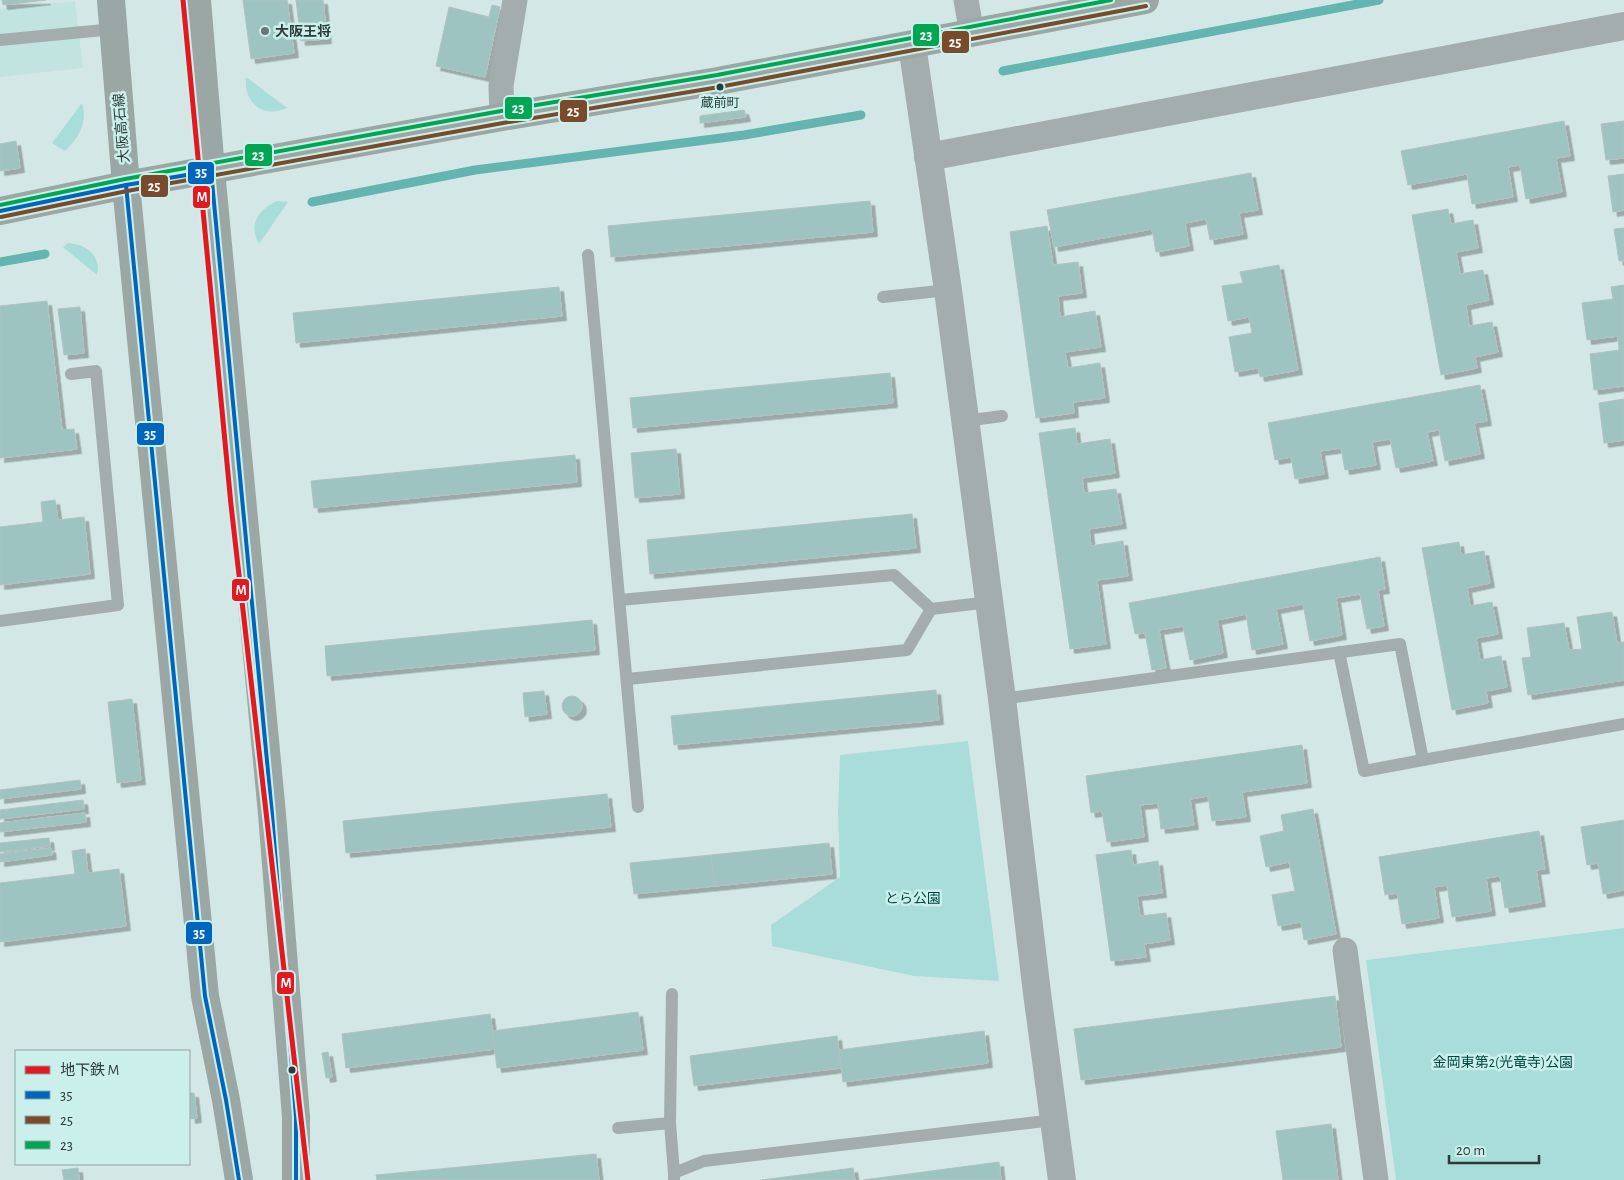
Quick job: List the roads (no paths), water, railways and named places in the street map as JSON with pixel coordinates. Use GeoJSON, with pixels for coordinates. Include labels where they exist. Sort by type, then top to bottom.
{"type":"FeatureCollection","features":[{"type":"Feature","properties":{"kind":"main road","name":"大阪高石線"},"geometry":{"type":"LineString","coordinates":[[111,0],[126,185],[205,996],[226,1100],[239,1180]]}},
{"type":"Feature","properties":{"kind":"main road"},"geometry":{"type":"LineString","coordinates":[[197,0],[210,171],[272,814],[296,1117],[296,1180]]}},
{"type":"Feature","properties":{"kind":"main road"},"geometry":{"type":"LineString","coordinates":[[0,211],[126,185],[502,117],[718,81],[1145,0]]}},
{"type":"Feature","properties":{"kind":"street"},"geometry":{"type":"LineString","coordinates":[[502,117],[501,86],[515,0]]}},
{"type":"Feature","properties":{"kind":"street"},"geometry":{"type":"LineString","coordinates":[[966,0],[972,34]]}},
{"type":"Feature","properties":{"kind":"street"},"geometry":{"type":"LineString","coordinates":[[928,157],[1624,26]]}},
{"type":"Feature","properties":{"kind":"street"},"geometry":{"type":"LineString","coordinates":[[912,45],[948,290],[1002,699],[1037,993],[1062,1180]]}},
{"type":"Feature","properties":{"kind":"street"},"geometry":{"type":"LineString","coordinates":[[1345,950],[1376,1180]]}},
{"type":"Feature","properties":{"kind":"lane"},"geometry":{"type":"LineString","coordinates":[[0,40],[114,29]]}},
{"type":"Feature","properties":{"kind":"lane"},"geometry":{"type":"LineString","coordinates":[[588,254],[638,807]]}},
{"type":"Feature","properties":{"kind":"lane"},"geometry":{"type":"LineString","coordinates":[[883,297],[948,290]]}},
{"type":"Feature","properties":{"kind":"lane"},"geometry":{"type":"LineString","coordinates":[[0,621],[118,605],[96,371],[71,374]]}},
{"type":"Feature","properties":{"kind":"lane"},"geometry":{"type":"LineString","coordinates":[[965,421],[1002,416]]}},
{"type":"Feature","properties":{"kind":"lane"},"geometry":{"type":"LineString","coordinates":[[620,600],[894,575],[931,609],[989,602]]}},
{"type":"Feature","properties":{"kind":"lane"},"geometry":{"type":"LineString","coordinates":[[628,680],[907,650],[931,609]]}},
{"type":"Feature","properties":{"kind":"lane"},"geometry":{"type":"LineString","coordinates":[[1002,699],[1400,644],[1423,760]]}},
{"type":"Feature","properties":{"kind":"lane"},"geometry":{"type":"LineString","coordinates":[[1339,652],[1364,771],[1624,724]]}},
{"type":"Feature","properties":{"kind":"lane"},"geometry":{"type":"LineString","coordinates":[[672,994],[670,1123],[674,1176],[704,1161],[1054,1120]]}},
{"type":"Feature","properties":{"kind":"lane"},"geometry":{"type":"LineString","coordinates":[[618,1128],[670,1123]]}},
{"type":"Feature","properties":{"kind":"waterway"},"geometry":{"type":"LineString","coordinates":[[1003,71],[1379,0]]}},
{"type":"Feature","properties":{"kind":"waterway"},"geometry":{"type":"LineString","coordinates":[[312,202],[475,170],[744,135],[861,115]]}},
{"type":"Feature","properties":{"kind":"waterway"},"geometry":{"type":"LineString","coordinates":[[0,262],[45,254]]}},
{"type":"Feature","properties":{"kind":"metro line","name":"M"},"geometry":{"type":"LineString","coordinates":[[183,0],[231,505],[308,1180]]}},
{"type":"Feature","properties":{"kind":"place","name":"大阪王将"},"geometry":{"type":"Point","coordinates":[265,31]}},
{"type":"Feature","properties":{"kind":"place","name":"蔵前町"},"geometry":{"type":"Point","coordinates":[720,87]}},
{"type":"Feature","properties":{"kind":"park label","name":"とら公園"},"geometry":{"type":"Point","coordinates":[913,898]}},
{"type":"Feature","properties":{"kind":"park label","name":"金岡東第2(光竜寺)公園"},"geometry":{"type":"Point","coordinates":[1503,1062]}}]}
